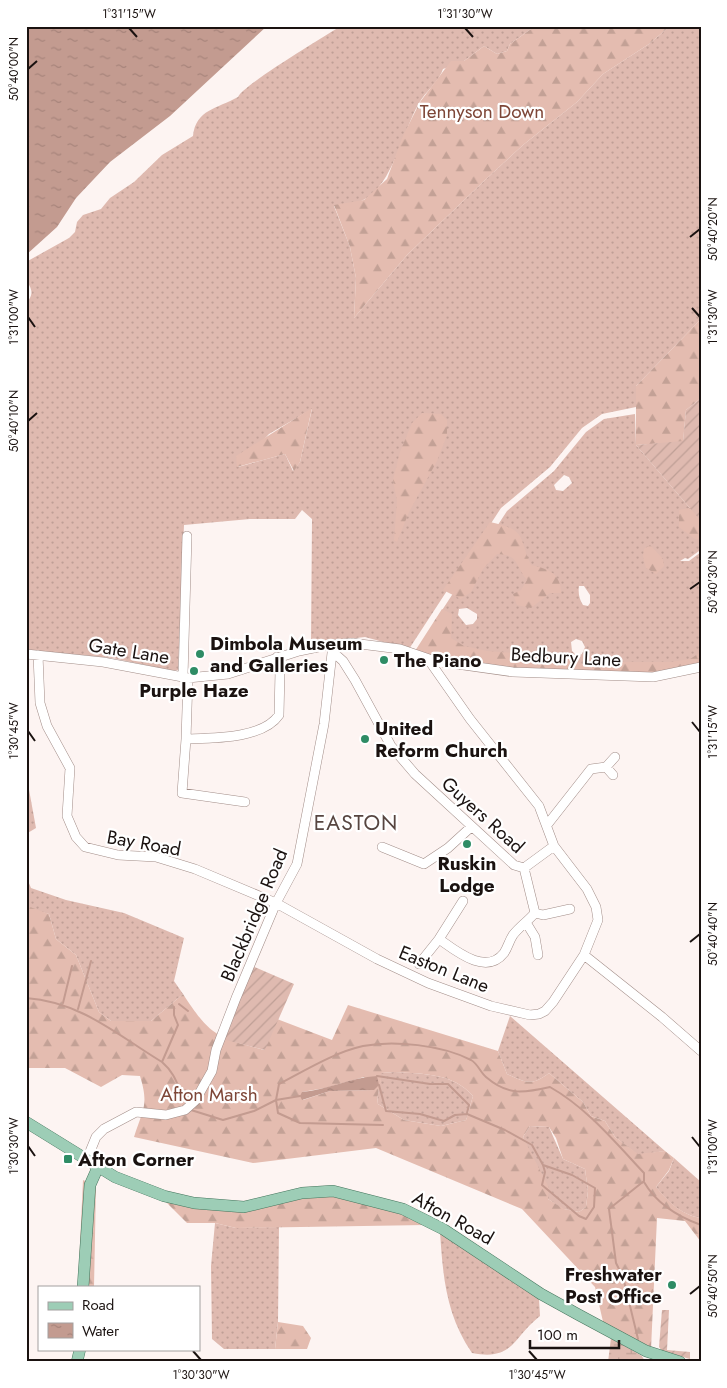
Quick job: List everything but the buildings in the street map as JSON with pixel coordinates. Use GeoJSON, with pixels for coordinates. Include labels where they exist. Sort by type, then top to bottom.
{"type":"FeatureCollection","features":[{"type":"Feature","properties":{"kind":"main road","name":"Afton Road"},"geometry":{"type":"LineString","coordinates":[[28,1126],[98,1167],[136,1186],[164,1196],[194,1202],[244,1207],[302,1193],[333,1191],[403,1209],[443,1229],[541,1294],[611,1333],[646,1351],[680,1362]]}},
{"type":"Feature","properties":{"kind":"main road"},"geometry":{"type":"LineString","coordinates":[[83,1286],[90,1185],[98,1167]]}},
{"type":"Feature","properties":{"kind":"street"},"geometry":{"type":"LineString","coordinates":[[187,536],[186,739],[182,793],[245,802]]}},
{"type":"Feature","properties":{"kind":"street","name":"Gate Lane"},"geometry":{"type":"LineString","coordinates":[[26,654],[103,662],[186,677],[228,674],[277,657],[334,648],[352,643],[400,649],[428,659]]}},
{"type":"Feature","properties":{"kind":"street","name":"Guyers Road"},"geometry":{"type":"LineString","coordinates":[[334,648],[355,680],[391,746],[415,774],[471,827],[514,865],[524,868],[554,846]]}},
{"type":"Feature","properties":{"kind":"street","name":"Blackbridge Road"},"geometry":{"type":"LineString","coordinates":[[87,1159],[100,1133],[136,1112],[166,1115],[185,1110],[194,1102],[212,1071],[223,1031],[276,903],[297,864],[316,775],[334,648]]}},
{"type":"Feature","properties":{"kind":"street","name":"Bay Road"},"geometry":{"type":"LineString","coordinates":[[38,655],[40,703],[47,726],[70,768],[67,816],[76,837],[85,846],[118,855],[156,857],[196,869],[276,903]]}},
{"type":"Feature","properties":{"kind":"street"},"geometry":{"type":"LineString","coordinates":[[186,739],[230,737],[248,733],[275,721],[279,715],[280,671],[277,657]]}},
{"type":"Feature","properties":{"kind":"street","name":"Bedbury Lane"},"geometry":{"type":"LineString","coordinates":[[428,659],[514,672],[618,677],[653,677],[701,667]]}},
{"type":"Feature","properties":{"kind":"street","name":"Easton Lane"},"geometry":{"type":"LineString","coordinates":[[276,903],[377,959],[428,983],[491,1006],[530,1015],[545,1011],[584,955],[598,920],[596,907],[587,889],[554,846],[538,806],[470,719],[428,659]]}},
{"type":"Feature","properties":{"kind":"street"},"geometry":{"type":"LineString","coordinates":[[547,825],[591,769],[606,767],[615,756]]}},
{"type":"Feature","properties":{"kind":"street"},"geometry":{"type":"LineString","coordinates":[[606,767],[613,775]]}},
{"type":"Feature","properties":{"kind":"street"},"geometry":{"type":"LineString","coordinates":[[382,847],[424,864],[448,848],[471,827]]}},
{"type":"Feature","properties":{"kind":"street"},"geometry":{"type":"LineString","coordinates":[[439,939],[456,952],[473,960],[483,963],[494,961],[503,953],[514,935],[527,924],[534,913],[524,868]]}},
{"type":"Feature","properties":{"kind":"street"},"geometry":{"type":"LineString","coordinates":[[419,964],[439,939],[463,901]]}},
{"type":"Feature","properties":{"kind":"street"},"geometry":{"type":"LineString","coordinates":[[534,913],[543,915],[570,909]]}},
{"type":"Feature","properties":{"kind":"street"},"geometry":{"type":"LineString","coordinates":[[527,924],[535,937],[538,955]]}},
{"type":"Feature","properties":{"kind":"street"},"geometry":{"type":"LineString","coordinates":[[584,955],[662,1017],[701,1051]]}},
{"type":"Feature","properties":{"kind":"green space"},"geometry":{"type":"Polygon","coordinates":[[[341,26],[532,26],[531,29],[510,44],[507,51],[497,54],[484,46],[464,61],[443,69],[438,79],[419,103],[383,182],[362,201],[334,206],[350,247],[356,278],[354,318],[407,255],[523,145],[577,102],[603,74],[649,44],[670,26],[701,26],[701,319],[636,386],[636,407],[602,414],[582,428],[550,467],[501,508],[409,649],[365,637],[311,643],[312,519],[302,510],[295,519],[250,519],[184,525],[178,670],[173,671],[112,658],[26,650],[26,304],[31,293],[26,278],[26,262],[69,238],[75,232],[77,222],[83,215],[101,209],[110,198],[134,182],[162,155],[193,136],[198,120],[203,115],[215,107],[238,97],[254,82],[341,26]],[[312,409],[269,434],[238,467],[285,454],[293,471],[300,462],[312,409]]]}},
{"type":"Feature","properties":{"kind":"green space","name":"Tennyson Down"},"geometry":{"type":"Polygon","coordinates":[[[532,26],[670,26],[649,44],[603,74],[577,102],[523,145],[484,181],[407,255],[354,318],[356,278],[350,247],[334,205],[364,200],[387,179],[403,136],[420,102],[451,61],[464,61],[484,46],[497,54],[507,51],[510,44],[531,29],[532,26]]]}},
{"type":"Feature","properties":{"kind":"green space"},"geometry":{"type":"Polygon","coordinates":[[[701,319],[701,398],[686,410],[683,442],[636,445],[636,386],[701,319]]]}},
{"type":"Feature","properties":{"kind":"green space"},"geometry":{"type":"Polygon","coordinates":[[[701,398],[701,521],[636,445],[683,441],[686,410],[701,398]]]}},
{"type":"Feature","properties":{"kind":"green space"},"geometry":{"type":"Polygon","coordinates":[[[312,408],[300,462],[294,471],[285,454],[237,467],[236,456],[312,408]]]}},
{"type":"Feature","properties":{"kind":"green space"},"geometry":{"type":"Polygon","coordinates":[[[422,413],[441,414],[447,420],[447,435],[437,461],[409,512],[397,542],[394,540],[397,501],[393,480],[400,452],[412,423],[422,413]]]}},
{"type":"Feature","properties":{"kind":"green space"},"geometry":{"type":"Polygon","coordinates":[[[635,414],[636,445],[701,521],[699,551],[688,559],[685,558],[680,561],[689,561],[701,552],[701,665],[653,675],[429,658],[433,624],[507,511],[554,471],[586,432],[604,419],[635,414]],[[564,475],[554,485],[556,490],[563,491],[572,483],[569,477],[564,475]],[[579,586],[579,596],[583,605],[588,606],[590,595],[584,586],[579,586]],[[467,608],[459,609],[458,615],[466,625],[473,624],[477,619],[477,614],[467,608]],[[576,639],[571,642],[572,651],[577,656],[582,654],[585,647],[582,641],[576,639]]]}},
{"type":"Feature","properties":{"kind":"green space"},"geometry":{"type":"Polygon","coordinates":[[[694,507],[701,510],[701,540],[695,539],[679,527],[679,510],[694,507]]]}},
{"type":"Feature","properties":{"kind":"green space"},"geometry":{"type":"Polygon","coordinates":[[[490,522],[516,531],[520,536],[531,565],[548,570],[556,576],[561,593],[550,593],[531,608],[517,605],[513,594],[521,590],[527,580],[513,559],[509,556],[497,554],[483,569],[471,592],[461,599],[443,590],[490,522]]]}},
{"type":"Feature","properties":{"kind":"green space"},"geometry":{"type":"Polygon","coordinates":[[[650,545],[663,559],[664,566],[656,574],[646,568],[643,557],[644,549],[650,545]]]}},
{"type":"Feature","properties":{"kind":"green space"},"geometry":{"type":"Polygon","coordinates":[[[442,609],[452,614],[451,638],[464,646],[487,651],[541,655],[557,662],[572,661],[585,665],[604,658],[618,662],[671,662],[690,659],[701,652],[701,665],[653,675],[511,670],[429,658],[415,651],[442,609]]]}},
{"type":"Feature","properties":{"kind":"green space"},"geometry":{"type":"Polygon","coordinates":[[[26,773],[36,828],[26,834],[26,773]]]}},
{"type":"Feature","properties":{"kind":"green space"},"geometry":{"type":"Polygon","coordinates":[[[26,876],[31,888],[66,900],[124,913],[184,938],[174,981],[183,994],[151,1021],[111,1021],[99,1012],[76,955],[56,939],[49,914],[26,908],[26,876]]]}},
{"type":"Feature","properties":{"kind":"green space","name":"Afton Marsh"},"geometry":{"type":"Polygon","coordinates":[[[30,907],[49,914],[56,939],[76,955],[99,1012],[111,1021],[151,1021],[183,994],[201,1019],[216,1033],[235,1042],[264,1050],[277,1019],[332,1040],[348,1005],[498,1051],[507,1074],[524,1081],[533,1082],[549,1073],[583,1102],[591,1116],[605,1121],[615,1137],[638,1154],[665,1151],[674,1158],[669,1170],[656,1187],[681,1211],[701,1218],[701,1242],[685,1221],[657,1218],[651,1349],[604,1326],[595,1287],[522,1209],[376,1148],[253,1163],[134,1137],[144,1107],[143,1086],[140,1076],[122,1075],[101,1087],[65,1068],[26,1068],[26,908],[30,907]],[[381,1073],[378,1104],[404,1120],[441,1126],[466,1120],[473,1096],[456,1083],[427,1074],[381,1073]],[[364,1077],[325,1088],[302,1092],[303,1100],[330,1091],[374,1090],[364,1077]],[[530,1126],[523,1137],[549,1188],[548,1199],[564,1209],[579,1212],[586,1207],[588,1191],[585,1169],[563,1159],[556,1138],[549,1127],[530,1126]]]}},
{"type":"Feature","properties":{"kind":"green space"},"geometry":{"type":"Polygon","coordinates":[[[252,966],[294,984],[265,1050],[222,1039],[252,966]]]}},
{"type":"Feature","properties":{"kind":"green space"},"geometry":{"type":"Polygon","coordinates":[[[510,1016],[665,1151],[638,1155],[615,1137],[605,1121],[591,1116],[583,1102],[549,1073],[533,1082],[507,1074],[498,1051],[510,1016]]]}},
{"type":"Feature","properties":{"kind":"green space"},"geometry":{"type":"Polygon","coordinates":[[[395,1072],[437,1076],[465,1088],[473,1096],[466,1120],[441,1126],[404,1120],[378,1104],[380,1073],[395,1072]]]}},
{"type":"Feature","properties":{"kind":"green space"},"geometry":{"type":"Polygon","coordinates":[[[530,1126],[549,1127],[563,1159],[585,1169],[588,1191],[586,1207],[579,1212],[563,1209],[548,1199],[523,1137],[530,1126]]]}},
{"type":"Feature","properties":{"kind":"green space"},"geometry":{"type":"Polygon","coordinates":[[[674,1158],[701,1182],[701,1218],[687,1214],[675,1207],[656,1187],[669,1171],[674,1158]]]}},
{"type":"Feature","properties":{"kind":"green space"},"geometry":{"type":"Polygon","coordinates":[[[83,1180],[96,1186],[94,1286],[78,1286],[83,1180]]]}},
{"type":"Feature","properties":{"kind":"green space"},"geometry":{"type":"Polygon","coordinates":[[[334,1194],[401,1211],[426,1225],[236,1228],[215,1223],[187,1223],[163,1199],[193,1205],[334,1194]]]}},
{"type":"Feature","properties":{"kind":"green space"},"geometry":{"type":"Polygon","coordinates":[[[215,1223],[236,1228],[279,1227],[278,1322],[275,1349],[224,1349],[212,1339],[211,1266],[215,1223]]]}},
{"type":"Feature","properties":{"kind":"green space"},"geometry":{"type":"Polygon","coordinates":[[[440,1232],[487,1261],[539,1299],[540,1316],[505,1351],[486,1355],[472,1353],[463,1339],[447,1295],[440,1232]]]}},
{"type":"Feature","properties":{"kind":"green space"},"geometry":{"type":"Polygon","coordinates":[[[662,1310],[669,1310],[667,1350],[690,1352],[690,1359],[662,1351],[659,1347],[662,1310]]]}},
{"type":"Feature","properties":{"kind":"green space"},"geometry":{"type":"Polygon","coordinates":[[[278,1322],[303,1326],[311,1338],[307,1349],[275,1349],[278,1322]]]}},
{"type":"Feature","properties":{"kind":"green space"},"geometry":{"type":"Polygon","coordinates":[[[611,1338],[642,1356],[645,1362],[608,1362],[611,1338]]]}},
{"type":"Feature","properties":{"kind":"water"},"geometry":{"type":"Polygon","coordinates":[[[26,26],[267,26],[170,116],[110,162],[76,198],[57,227],[26,255],[26,26]]]}},
{"type":"Feature","properties":{"kind":"water"},"geometry":{"type":"Polygon","coordinates":[[[377,1076],[379,1085],[374,1090],[330,1091],[302,1100],[300,1096],[302,1092],[377,1076]]]}},
{"type":"Feature","properties":{"kind":"waterway"},"geometry":{"type":"LineString","coordinates":[[78,1009],[91,961]]}},
{"type":"Feature","properties":{"kind":"waterway"},"geometry":{"type":"LineString","coordinates":[[63,1003],[72,966]]}},
{"type":"Feature","properties":{"kind":"waterway"},"geometry":{"type":"LineString","coordinates":[[26,998],[46,1001],[81,1013],[113,1030],[162,1062],[174,1077],[187,1104]]}},
{"type":"Feature","properties":{"kind":"waterway"},"geometry":{"type":"LineString","coordinates":[[179,1004],[188,1011]]}},
{"type":"Feature","properties":{"kind":"waterway"},"geometry":{"type":"LineString","coordinates":[[162,1062],[178,1025],[174,1015],[174,1007]]}},
{"type":"Feature","properties":{"kind":"waterway"},"geometry":{"type":"LineString","coordinates":[[383,1125],[300,1123],[278,1113],[276,1100],[279,1084],[320,1062],[352,1049],[375,1044],[418,1045],[432,1047],[471,1060],[494,1083],[509,1090],[532,1091],[550,1087],[588,1115],[644,1173],[644,1181],[609,1209],[616,1263],[623,1277],[638,1339]]}},
{"type":"Feature","properties":{"kind":"waterway"},"geometry":{"type":"LineString","coordinates":[[377,1076],[430,1084],[448,1084],[469,1105],[467,1113]]}},
{"type":"Feature","properties":{"kind":"waterway"},"geometry":{"type":"LineString","coordinates":[[379,1085],[386,1111],[420,1114],[444,1121],[455,1115],[467,1114],[505,1130],[532,1145],[543,1165],[572,1175],[595,1188],[594,1207],[586,1219],[579,1216],[542,1185],[545,1172],[543,1165]]}},
{"type":"Feature","properties":{"kind":"waterway"},"geometry":{"type":"LineString","coordinates":[[191,1110],[223,1120],[254,1111],[276,1100],[300,1096]]}},
{"type":"Feature","properties":{"kind":"waterway"},"geometry":{"type":"LineString","coordinates":[[644,1182],[662,1203],[684,1218],[701,1225]]}},
{"type":"Feature","properties":{"kind":"place","name":"Dimbola Museum and Galleries"},"geometry":{"type":"Point","coordinates":[200,654]}},
{"type":"Feature","properties":{"kind":"place","name":"The Piano"},"geometry":{"type":"Point","coordinates":[384,660]}},
{"type":"Feature","properties":{"kind":"place","name":"Purple Haze"},"geometry":{"type":"Point","coordinates":[194,671]}},
{"type":"Feature","properties":{"kind":"place","name":"United Reform Church"},"geometry":{"type":"Point","coordinates":[365,739]}},
{"type":"Feature","properties":{"kind":"place","name":"Ruskin Lodge"},"geometry":{"type":"Point","coordinates":[467,844]}},
{"type":"Feature","properties":{"kind":"place","name":"Afton Corner"},"geometry":{"type":"Point","coordinates":[68,1159]}},
{"type":"Feature","properties":{"kind":"place","name":"Freshwater Post Office"},"geometry":{"type":"Point","coordinates":[672,1285]}},
{"type":"Feature","properties":{"kind":"district","name":"EASTON"},"geometry":{"type":"Point","coordinates":[356,823]}}]}
